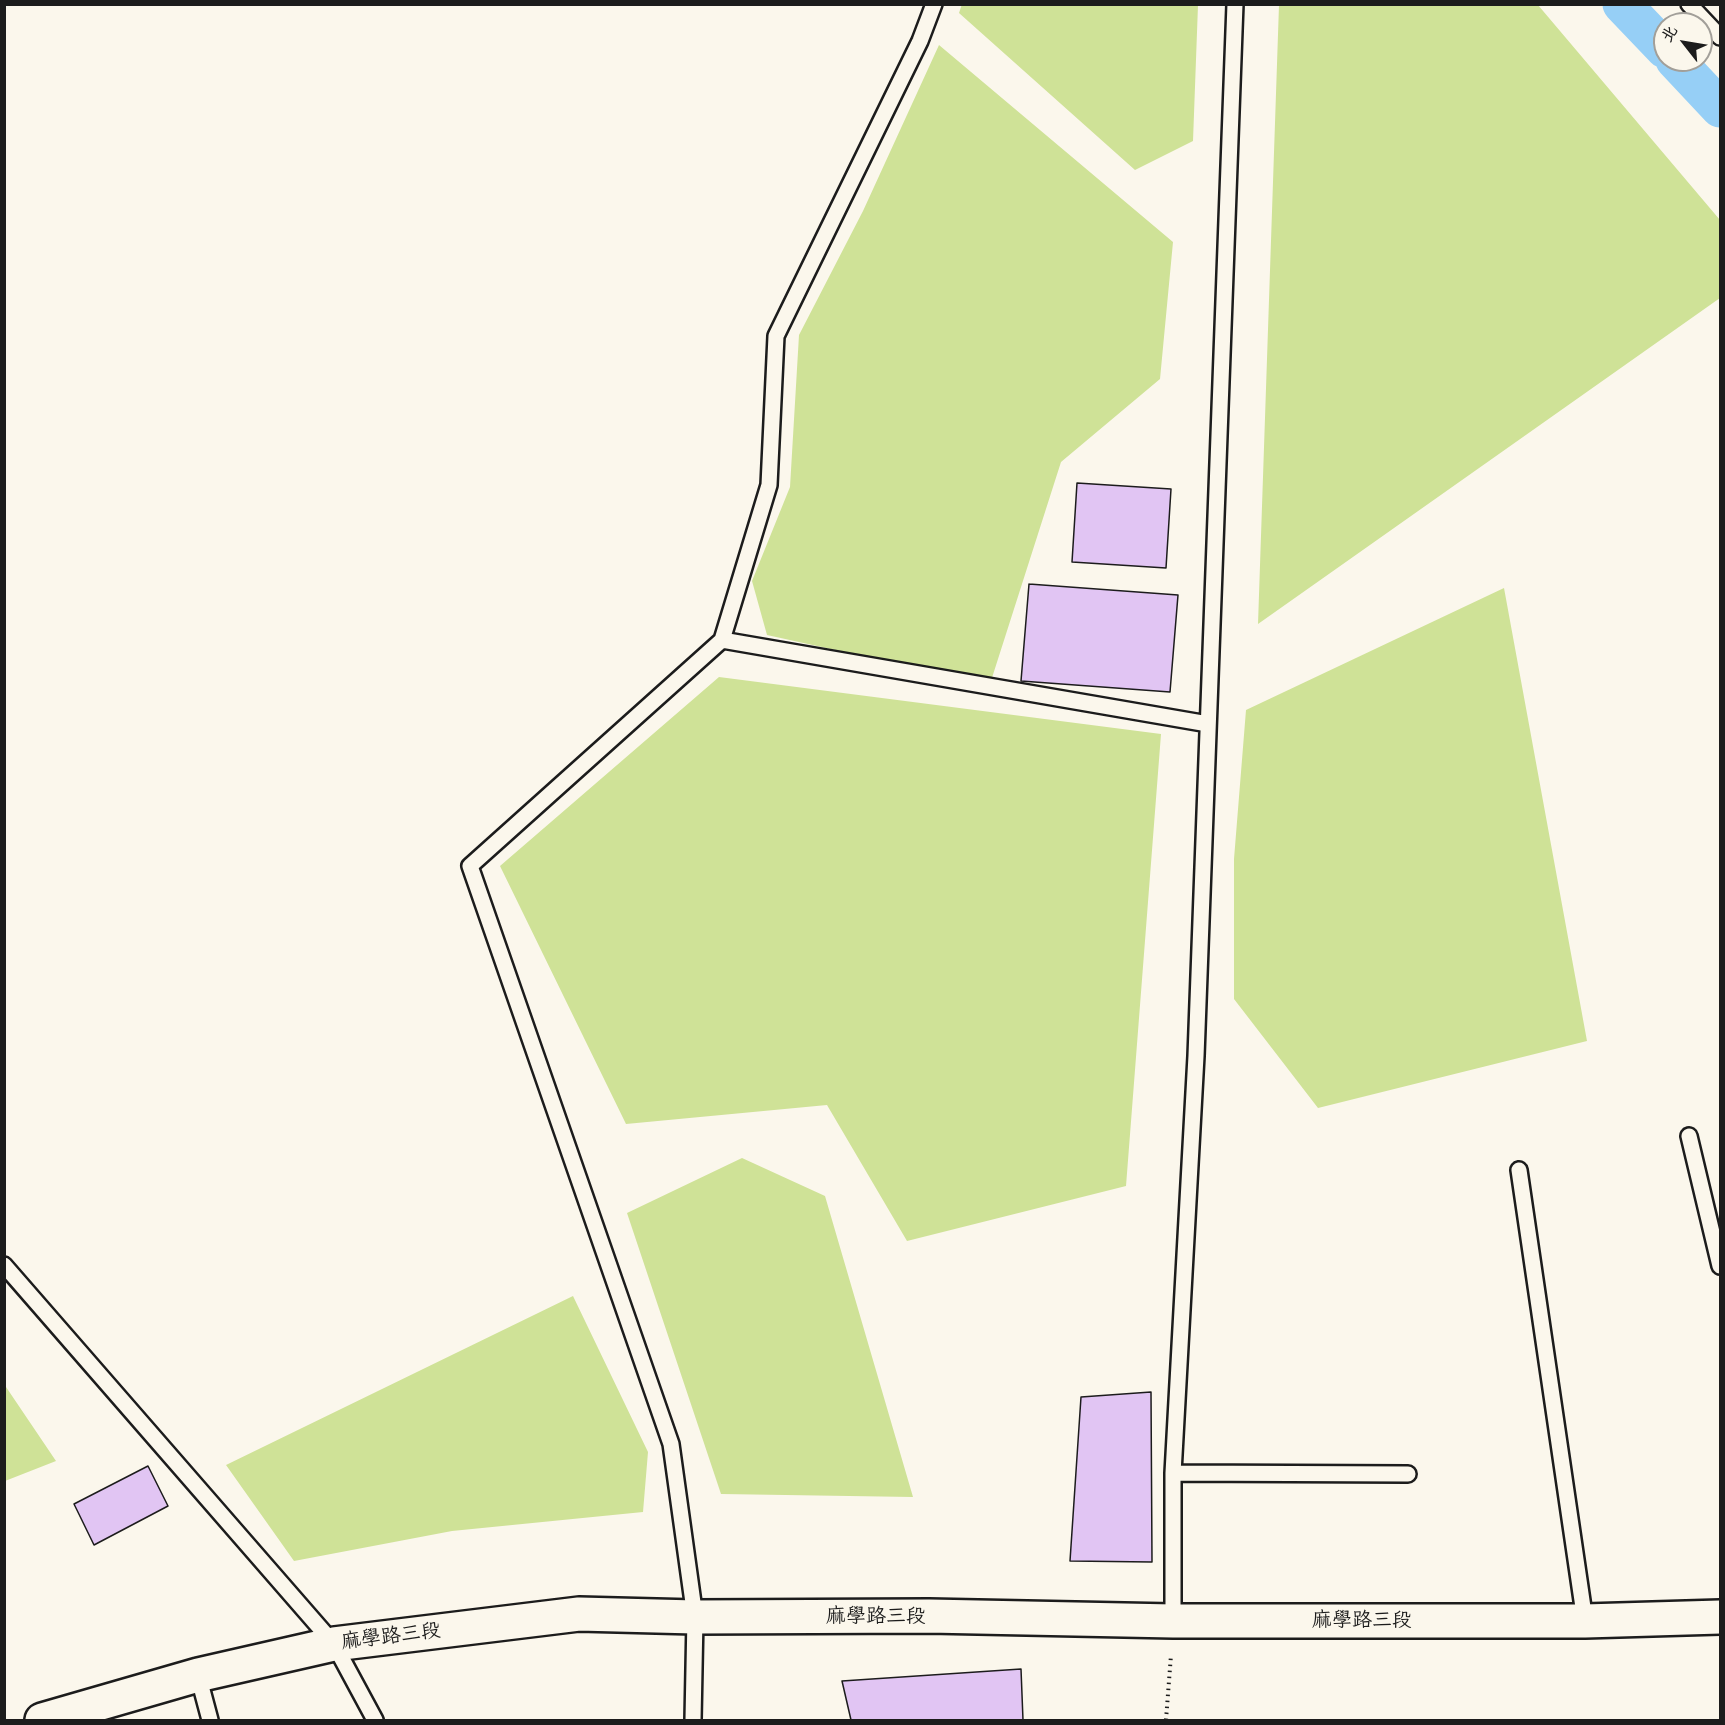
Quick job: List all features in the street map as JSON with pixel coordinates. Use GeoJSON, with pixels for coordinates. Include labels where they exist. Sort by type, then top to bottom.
{"type":"FeatureCollection","features":[{"type":"Feature","properties":{"kind":"main road","name":"麻學路三段"},"geometry":{"type":"LineString","coordinates":[[42,1720],[91,1714],[198,1675],[334,1644],[579,1614],[1173,1621],[1585,1621],[1720,1617]]}},
{"type":"Feature","properties":{"kind":"lane"},"geometry":{"type":"LineString","coordinates":[[693,1720],[695,1617],[671,1444],[470,866],[722,640],[769,485],[776,336],[920,41],[934,4]]}},
{"type":"Feature","properties":{"kind":"lane"},"geometry":{"type":"LineString","coordinates":[[1173,1621],[1173,1473],[1196,1056],[1235,4]]}},
{"type":"Feature","properties":{"kind":"lane"},"geometry":{"type":"LineString","coordinates":[[1689,4],[1720,37]]}},
{"type":"Feature","properties":{"kind":"lane"},"geometry":{"type":"LineString","coordinates":[[722,640],[1208,724]]}},
{"type":"Feature","properties":{"kind":"lane"},"geometry":{"type":"LineString","coordinates":[[1689,1136],[1720,1266]]}},
{"type":"Feature","properties":{"kind":"lane"},"geometry":{"type":"LineString","coordinates":[[1519,1170],[1585,1621]]}},
{"type":"Feature","properties":{"kind":"lane"},"geometry":{"type":"LineString","coordinates":[[4,1265],[334,1644],[375,1720]]}},
{"type":"Feature","properties":{"kind":"lane"},"geometry":{"type":"LineString","coordinates":[[1173,1473],[1408,1474]]}},
{"type":"Feature","properties":{"kind":"lane"},"geometry":{"type":"LineString","coordinates":[[198,1675],[210,1720]]}},
{"type":"Feature","properties":{"kind":"path"},"geometry":{"type":"LineString","coordinates":[[1167,1720],[1173,1621]]}},
{"type":"Feature","properties":{"kind":"green space"},"geometry":{"type":"Polygon","coordinates":[[[962,4],[1198,5],[1193,141],[1135,170],[959,13],[962,4]]]}},
{"type":"Feature","properties":{"kind":"green space"},"geometry":{"type":"Polygon","coordinates":[[[1279,5],[1538,5],[1720,220],[1720,298],[1258,624],[1279,5]]]}},
{"type":"Feature","properties":{"kind":"green space"},"geometry":{"type":"Polygon","coordinates":[[[939,45],[1173,242],[1160,379],[1061,462],[990,684],[767,635],[752,581],[790,487],[799,335],[863,211],[939,45]]]}},
{"type":"Feature","properties":{"kind":"green space"},"geometry":{"type":"Polygon","coordinates":[[[1504,588],[1587,1041],[1318,1108],[1234,999],[1234,859],[1246,710],[1504,588]]]}},
{"type":"Feature","properties":{"kind":"green space"},"geometry":{"type":"Polygon","coordinates":[[[719,677],[1161,734],[1126,1186],[907,1241],[827,1105],[626,1124],[500,866],[719,677]]]}},
{"type":"Feature","properties":{"kind":"green space"},"geometry":{"type":"Polygon","coordinates":[[[742,1158],[825,1196],[913,1497],[721,1494],[627,1213],[742,1158]]]}},
{"type":"Feature","properties":{"kind":"green space"},"geometry":{"type":"Polygon","coordinates":[[[573,1296],[648,1452],[643,1512],[452,1531],[294,1561],[226,1465],[573,1296]]]}},
{"type":"Feature","properties":{"kind":"green space"},"geometry":{"type":"Polygon","coordinates":[[[4,1384],[56,1461],[5,1481],[4,1481],[4,1384]]]}},
{"type":"Feature","properties":{"kind":"building"},"geometry":{"type":"Polygon","coordinates":[[[1077,483],[1171,489],[1166,568],[1072,562],[1077,483]]]}},
{"type":"Feature","properties":{"kind":"building"},"geometry":{"type":"Polygon","coordinates":[[[1029,584],[1178,595],[1170,692],[1021,681],[1029,584]]]}},
{"type":"Feature","properties":{"kind":"building"},"geometry":{"type":"Polygon","coordinates":[[[1151,1392],[1152,1562],[1070,1561],[1081,1397],[1151,1392]]]}},
{"type":"Feature","properties":{"kind":"building"},"geometry":{"type":"Polygon","coordinates":[[[148,1466],[168,1506],[94,1545],[74,1504],[148,1466]]]}},
{"type":"Feature","properties":{"kind":"building"},"geometry":{"type":"Polygon","coordinates":[[[1021,1669],[1023,1720],[851,1720],[842,1681],[1021,1669]]]}},
{"type":"Feature","properties":{"kind":"waterway"},"geometry":{"type":"LineString","coordinates":[[1622,4],[1653,36]]}},
{"type":"Feature","properties":{"kind":"waterway"},"geometry":{"type":"LineString","coordinates":[[1686,72],[1720,108]]}}]}
